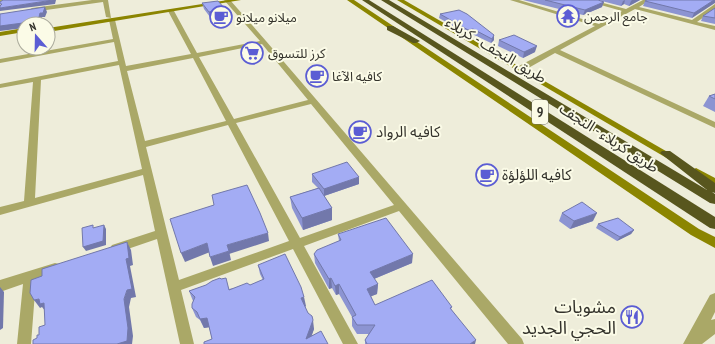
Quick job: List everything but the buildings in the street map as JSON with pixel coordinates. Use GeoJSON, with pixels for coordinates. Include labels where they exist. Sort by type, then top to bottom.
{"type":"FeatureCollection","features":[{"type":"Feature","properties":{"kind":"highway","name":"طريق کربلاء - النجف"},"geometry":{"type":"LineString","coordinates":[[365,0],[715,224]]}},
{"type":"Feature","properties":{"kind":"highway","name":"طريق النجف - کربلاء"},"geometry":{"type":"LineString","coordinates":[[384,0],[715,200]]}},
{"type":"Feature","properties":{"kind":"highway"},"geometry":{"type":"LineString","coordinates":[[390,28],[478,73]]}},
{"type":"Feature","properties":{"kind":"highway"},"geometry":{"type":"LineString","coordinates":[[666,154],[715,189]]}},
{"type":"Feature","properties":{"kind":"main road"},"geometry":{"type":"LineString","coordinates":[[56,28],[110,18],[231,0]]}},
{"type":"Feature","properties":{"kind":"main road"},"geometry":{"type":"LineString","coordinates":[[350,0],[695,232],[715,243]]}},
{"type":"Feature","properties":{"kind":"main road"},"geometry":{"type":"LineString","coordinates":[[400,0],[715,182]]}},
{"type":"Feature","properties":{"kind":"main road"},"geometry":{"type":"LineString","coordinates":[[56,25],[171,11],[214,2]]}},
{"type":"Feature","properties":{"kind":"main road"},"geometry":{"type":"LineString","coordinates":[[0,34],[16,31]]}},
{"type":"Feature","properties":{"kind":"main road"},"geometry":{"type":"LineString","coordinates":[[0,38],[16,35]]}},
{"type":"Feature","properties":{"kind":"street"},"geometry":{"type":"LineString","coordinates":[[24,12],[104,0],[117,40],[187,344]]}},
{"type":"Feature","properties":{"kind":"street"},"geometry":{"type":"LineString","coordinates":[[231,0],[264,42],[517,344]]}},
{"type":"Feature","properties":{"kind":"street"},"geometry":{"type":"LineString","coordinates":[[513,0],[601,26]]}},
{"type":"Feature","properties":{"kind":"street"},"geometry":{"type":"LineString","coordinates":[[586,0],[628,11]]}},
{"type":"Feature","properties":{"kind":"street"},"geometry":{"type":"LineString","coordinates":[[520,69],[647,0]]}},
{"type":"Feature","properties":{"kind":"street"},"geometry":{"type":"LineString","coordinates":[[693,22],[715,6]]}},
{"type":"Feature","properties":{"kind":"street"},"geometry":{"type":"LineString","coordinates":[[634,7],[715,28]]}},
{"type":"Feature","properties":{"kind":"street"},"geometry":{"type":"LineString","coordinates":[[171,11],[351,344]]}},
{"type":"Feature","properties":{"kind":"street"},"geometry":{"type":"LineString","coordinates":[[0,61],[117,40]]}},
{"type":"Feature","properties":{"kind":"street"},"geometry":{"type":"LineString","coordinates":[[0,86],[38,78],[196,55],[264,42]]}},
{"type":"Feature","properties":{"kind":"street"},"geometry":{"type":"LineString","coordinates":[[556,50],[715,125]]}},
{"type":"Feature","properties":{"kind":"street"},"geometry":{"type":"LineString","coordinates":[[29,203],[38,78]]}},
{"type":"Feature","properties":{"kind":"street"},"geometry":{"type":"LineString","coordinates":[[141,146],[314,101]]}},
{"type":"Feature","properties":{"kind":"street"},"geometry":{"type":"LineString","coordinates":[[0,211],[147,171]]}},
{"type":"Feature","properties":{"kind":"street"},"geometry":{"type":"LineString","coordinates":[[174,288],[402,206]]}},
{"type":"Feature","properties":{"kind":"street"},"geometry":{"type":"LineString","coordinates":[[103,252],[162,233]]}},
{"type":"Feature","properties":{"kind":"street"},"geometry":{"type":"LineString","coordinates":[[0,286],[66,264]]}},
{"type":"Feature","properties":{"kind":"street"},"geometry":{"type":"LineString","coordinates":[[24,344],[30,276]]}},
{"type":"Feature","properties":{"kind":"street"},"geometry":{"type":"LineString","coordinates":[[690,344],[715,299]]}},
{"type":"Feature","properties":{"kind":"street"},"geometry":{"type":"LineString","coordinates":[[690,344],[715,325]]}},
{"type":"Feature","properties":{"kind":"place","name":"جامع الرحمن"},"geometry":{"type":"Point","coordinates":[568,16]}},
{"type":"Feature","properties":{"kind":"place","name":"ميلانو ميلانو"},"geometry":{"type":"Point","coordinates":[221,17]}},
{"type":"Feature","properties":{"kind":"place","name":"كرز للتسوق"},"geometry":{"type":"Point","coordinates":[252,53]}},
{"type":"Feature","properties":{"kind":"place","name":"كافيه الآغا"},"geometry":{"type":"Point","coordinates":[317,76]}},
{"type":"Feature","properties":{"kind":"place","name":"كافيه الرواد"},"geometry":{"type":"Point","coordinates":[360,132]}},
{"type":"Feature","properties":{"kind":"place","name":"كافيه اللؤلؤة"},"geometry":{"type":"Point","coordinates":[487,175]}},
{"type":"Feature","properties":{"kind":"place","name":"مشويات الحجي الجديد"},"geometry":{"type":"Point","coordinates":[632,317]}}]}
